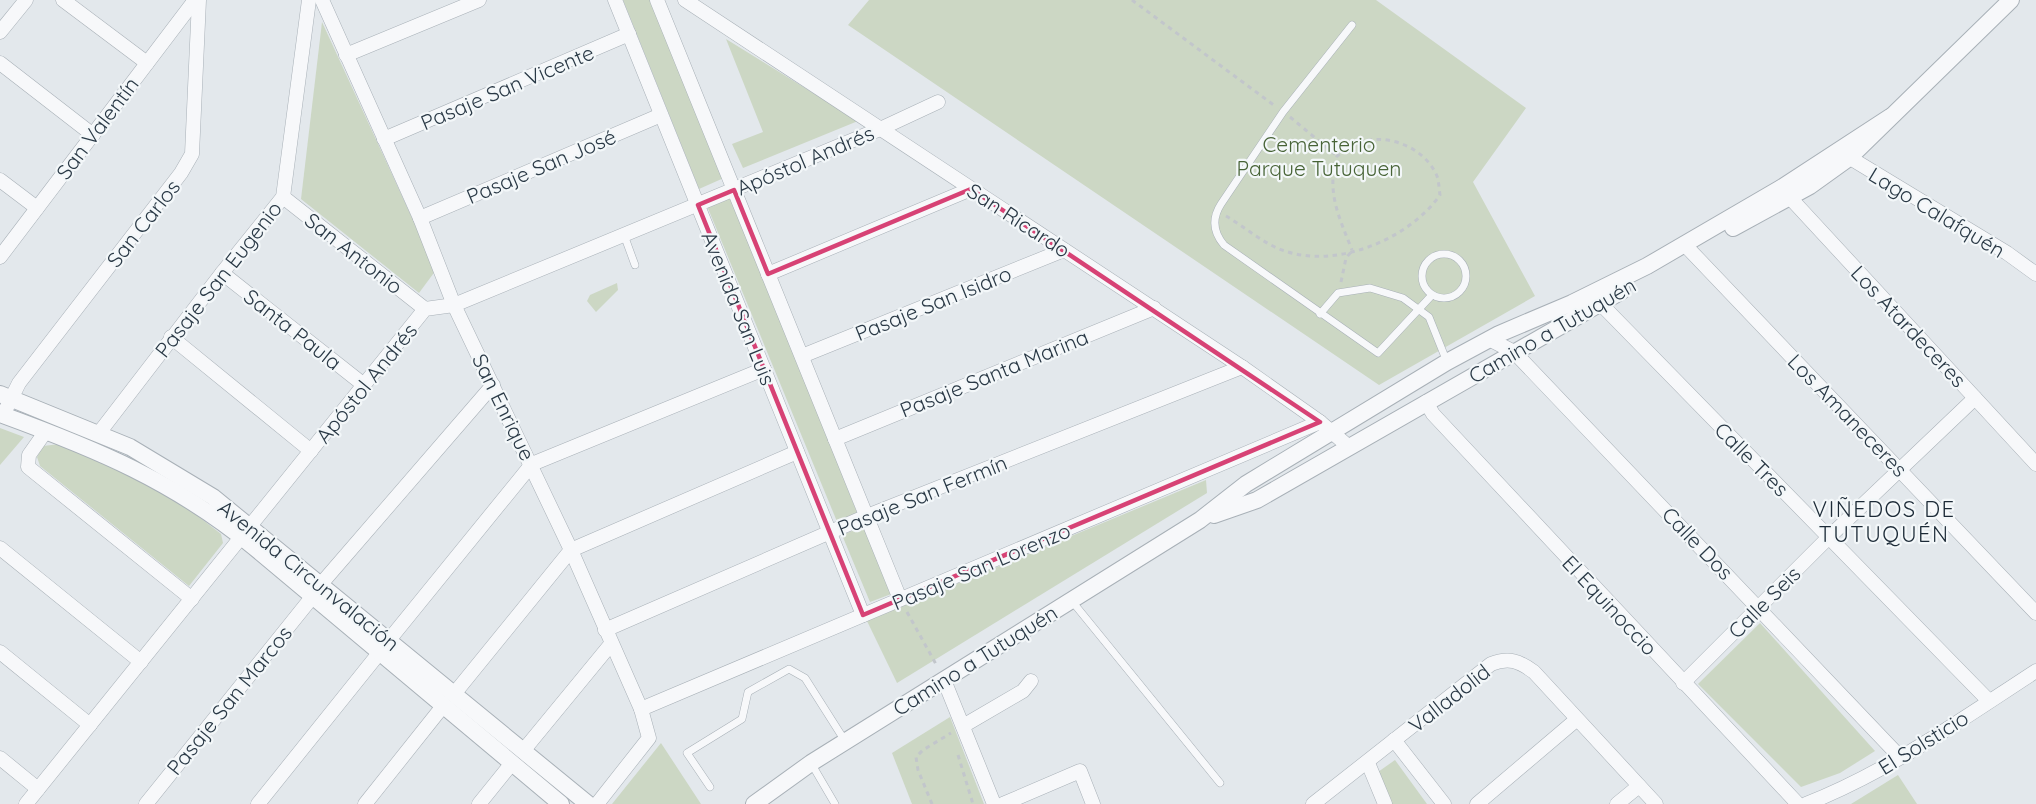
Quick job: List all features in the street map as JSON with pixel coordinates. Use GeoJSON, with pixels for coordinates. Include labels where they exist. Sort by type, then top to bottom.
{"type":"FeatureCollection","features":[{"type":"Feature","properties":{"kind":"street"},"geometry":{"type":"LineString","coordinates":[[63,0],[147,63]]}},
{"type":"Feature","properties":{"kind":"street","name":"San Valentín"},"geometry":{"type":"LineString","coordinates":[[0,256],[197,0]]}},
{"type":"Feature","properties":{"kind":"street","name":"San Carlos"},"geometry":{"type":"LineString","coordinates":[[2,415],[5,397],[19,383],[181,173],[192,154],[197,0]]}},
{"type":"Feature","properties":{"kind":"street","name":"Pasaje San Eugenio"},"geometry":{"type":"LineString","coordinates":[[99,433],[283,197],[309,0]]}},
{"type":"Feature","properties":{"kind":"street","name":"San Enrique"},"geometry":{"type":"LineString","coordinates":[[322,0],[420,218],[454,305],[571,550],[641,709],[649,738],[597,804]]}},
{"type":"Feature","properties":{"kind":"street"},"geometry":{"type":"LineString","coordinates":[[346,55],[479,0]]}},
{"type":"Feature","properties":{"kind":"street","name":"Avenida San Luis"},"geometry":{"type":"LineString","coordinates":[[615,0],[863,615]]}},
{"type":"Feature","properties":{"kind":"street","name":"Avenida San Luis"},"geometry":{"type":"LineString","coordinates":[[657,0],[900,599]]}},
{"type":"Feature","properties":{"kind":"street","name":"San Ricardo"},"geometry":{"type":"LineString","coordinates":[[685,0],[1242,367],[1326,427],[1348,446]]}},
{"type":"Feature","properties":{"kind":"street","name":"Camino a Tutuquén"},"geometry":{"type":"LineString","coordinates":[[1200,520],[1257,500],[1514,352],[1595,299],[1785,193],[1843,154],[1890,117],[2011,0]]}},
{"type":"Feature","properties":{"kind":"street"},"geometry":{"type":"LineString","coordinates":[[0,32],[23,1]]}},
{"type":"Feature","properties":{"kind":"street","name":"Pasaje San Vicente"},"geometry":{"type":"LineString","coordinates":[[384,139],[629,34]]}},
{"type":"Feature","properties":{"kind":"street"},"geometry":{"type":"LineString","coordinates":[[0,63],[93,135]]}},
{"type":"Feature","properties":{"kind":"street","name":"Apóstol Andrés"},"geometry":{"type":"LineString","coordinates":[[26,804],[425,309],[454,305],[880,129],[938,102]]}},
{"type":"Feature","properties":{"kind":"street","name":"Pasaje San José"},"geometry":{"type":"LineString","coordinates":[[420,218],[661,115]]}},
{"type":"Feature","properties":{"kind":"street","name":"Lago Calafquén"},"geometry":{"type":"LineString","coordinates":[[1843,154],[2007,253],[2036,274]]}},
{"type":"Feature","properties":{"kind":"street"},"geometry":{"type":"LineString","coordinates":[[0,180],[37,208]]}},
{"type":"Feature","properties":{"kind":"street"},"geometry":{"type":"LineString","coordinates":[[768,274],[971,189]]}},
{"type":"Feature","properties":{"kind":"street","name":"Los Atardeceres"},"geometry":{"type":"LineString","coordinates":[[1785,193],[2036,465]]}},
{"type":"Feature","properties":{"kind":"street","name":"San Antonio"},"geometry":{"type":"LineString","coordinates":[[283,197],[425,309]]}},
{"type":"Feature","properties":{"kind":"street","name":"Los Amaneceres"},"geometry":{"type":"LineString","coordinates":[[1688,247],[2036,614]]}},
{"type":"Feature","properties":{"kind":"street","name":"Pasaje San Isidro"},"geometry":{"type":"LineString","coordinates":[[802,356],[1064,250]]}},
{"type":"Feature","properties":{"kind":"street","name":"Santa Paula"},"geometry":{"type":"LineString","coordinates":[[222,273],[364,384]]}},
{"type":"Feature","properties":{"kind":"street","name":"Camino a Tutuquén"},"geometry":{"type":"LineString","coordinates":[[754,804],[845,741],[1200,520],[1326,427],[1489,339],[1595,299]]}},
{"type":"Feature","properties":{"kind":"street","name":"Calle Tres"},"geometry":{"type":"LineString","coordinates":[[1595,299],[1989,701]]}},
{"type":"Feature","properties":{"kind":"street","name":"Pasaje Santa Marina"},"geometry":{"type":"LineString","coordinates":[[835,439],[1154,308]]}},
{"type":"Feature","properties":{"kind":"street"},"geometry":{"type":"LineString","coordinates":[[171,338],[311,451]]}},
{"type":"Feature","properties":{"kind":"street","name":"Calle Dos"},"geometry":{"type":"LineString","coordinates":[[1489,339],[1514,352],[1900,757]]}},
{"type":"Feature","properties":{"kind":"street"},"geometry":{"type":"LineString","coordinates":[[1448,362],[1452,387]]}},
{"type":"Feature","properties":{"kind":"street","name":"Pasaje San Fermín"},"geometry":{"type":"LineString","coordinates":[[605,630],[867,516],[1242,367]]}},
{"type":"Feature","properties":{"kind":"street"},"geometry":{"type":"LineString","coordinates":[[258,804],[531,464],[764,369]]}},
{"type":"Feature","properties":{"kind":"street","name":"Pasaje San Marcos"},"geometry":{"type":"LineString","coordinates":[[146,804],[317,590],[493,385]]}},
{"type":"Feature","properties":{"kind":"street","name":"Avenida Circunvalación"},"geometry":{"type":"LineString","coordinates":[[5,397],[99,433],[188,481],[518,757],[588,804]]}},
{"type":"Feature","properties":{"kind":"street","name":"Calle Seis"},"geometry":{"type":"LineString","coordinates":[[1683,683],[1829,537],[1976,398]]}},
{"type":"Feature","properties":{"kind":"street","name":"El Equinoccio"},"geometry":{"type":"LineString","coordinates":[[1426,402],[1433,414],[1798,804]]}},
{"type":"Feature","properties":{"kind":"street","name":"Avenida Circunvalación"},"geometry":{"type":"LineString","coordinates":[[2,415],[116,458],[150,475],[246,531]]}},
{"type":"Feature","properties":{"kind":"street","name":"Pasaje San Lorenzo"},"geometry":{"type":"LineString","coordinates":[[641,709],[900,599],[1326,427]]}},
{"type":"Feature","properties":{"kind":"street"},"geometry":{"type":"LineString","coordinates":[[46,431],[29,455],[28,467],[192,599]]}},
{"type":"Feature","properties":{"kind":"street"},"geometry":{"type":"LineString","coordinates":[[365,804],[571,550],[797,452]]}},
{"type":"Feature","properties":{"kind":"street"},"geometry":{"type":"LineString","coordinates":[[0,548],[141,662]]}},
{"type":"Feature","properties":{"kind":"street"},"geometry":{"type":"LineString","coordinates":[[479,804],[611,644]]}},
{"type":"Feature","properties":{"kind":"street"},"geometry":{"type":"LineString","coordinates":[[0,652],[90,725]]}},
{"type":"Feature","properties":{"kind":"street","name":"Valladolid"},"geometry":{"type":"LineString","coordinates":[[1313,804],[1491,664],[1502,660],[1514,660],[1534,672],[1656,804]]}},
{"type":"Feature","properties":{"kind":"street","name":"El Solsticio"},"geometry":{"type":"LineString","coordinates":[[1806,804],[1844,789],[1900,757],[2036,670]]}},
{"type":"Feature","properties":{"kind":"street"},"geometry":{"type":"LineString","coordinates":[[944,680],[994,804]]}},
{"type":"Feature","properties":{"kind":"street"},"geometry":{"type":"LineString","coordinates":[[963,726],[1023,691],[1031,681]]}},
{"type":"Feature","properties":{"kind":"street"},"geometry":{"type":"LineString","coordinates":[[1477,804],[1576,720]]}},
{"type":"Feature","properties":{"kind":"street"},"geometry":{"type":"LineString","coordinates":[[1395,740],[1444,804]]}},
{"type":"Feature","properties":{"kind":"street","name":"Avenida Circunvalación"},"geometry":{"type":"LineString","coordinates":[[518,757],[561,804]]}},
{"type":"Feature","properties":{"kind":"street"},"geometry":{"type":"LineString","coordinates":[[0,758],[38,789]]}},
{"type":"Feature","properties":{"kind":"street"},"geometry":{"type":"LineString","coordinates":[[1368,763],[1385,804]]}},
{"type":"Feature","properties":{"kind":"street"},"geometry":{"type":"LineString","coordinates":[[1003,804],[1080,771],[1093,804]]}},
{"type":"Feature","properties":{"kind":"street"},"geometry":{"type":"LineString","coordinates":[[1617,804],[1639,786]]}},
{"type":"Feature","properties":{"kind":"lane"},"geometry":{"type":"LineString","coordinates":[[1352,25],[1283,112],[1217,210],[1216,230],[1224,245],[1378,353],[1432,295]]}},
{"type":"Feature","properties":{"kind":"lane"},"geometry":{"type":"LineString","coordinates":[[624,235],[635,265]]}},
{"type":"Feature","properties":{"kind":"lane"},"geometry":{"type":"LineString","coordinates":[[1439,255],[1455,257],[1466,273],[1462,289],[1451,297],[1440,298],[1432,295],[1424,283],[1424,267],[1439,255]]}},
{"type":"Feature","properties":{"kind":"lane"},"geometry":{"type":"LineString","coordinates":[[1320,314],[1338,293],[1370,288],[1403,298],[1429,318],[1448,362]]}},
{"type":"Feature","properties":{"kind":"lane"},"geometry":{"type":"LineString","coordinates":[[1071,600],[1221,783]]}},
{"type":"Feature","properties":{"kind":"lane"},"geometry":{"type":"LineString","coordinates":[[711,787],[687,753],[742,719],[748,692],[789,669],[806,678],[845,741]]}},
{"type":"Feature","properties":{"kind":"lane"},"geometry":{"type":"LineString","coordinates":[[811,763],[835,804]]}},
{"type":"Feature","properties":{"kind":"path"},"geometry":{"type":"LineString","coordinates":[[1132,0],[1283,112],[1337,156]]}},
{"type":"Feature","properties":{"kind":"path"},"geometry":{"type":"LineString","coordinates":[[1217,210],[1284,251],[1314,256],[1352,250],[1386,241],[1416,223],[1440,195],[1437,176],[1418,153],[1398,142],[1367,140],[1337,156],[1331,191],[1336,213],[1352,250]]}},
{"type":"Feature","properties":{"kind":"path"},"geometry":{"type":"LineString","coordinates":[[1338,293],[1346,258],[1352,250]]}},
{"type":"Feature","properties":{"kind":"path"},"geometry":{"type":"LineString","coordinates":[[900,599],[944,680]]}},
{"type":"Feature","properties":{"kind":"path"},"geometry":{"type":"LineString","coordinates":[[932,804],[918,770],[916,758],[923,750],[963,726]]}},
{"type":"Feature","properties":{"kind":"highlighted area"},"geometry":{"type":"Polygon","coordinates":[[[971,189],[1320,422],[863,615],[698,205],[734,190],[768,274],[971,189]]]}},
{"type":"Feature","properties":{"kind":"green space"},"geometry":{"type":"Polygon","coordinates":[[[623,0],[655,0],[726,177],[699,189],[623,0]]]}},
{"type":"Feature","properties":{"kind":"green space","name":"Cementerio Parque Tutuquen"},"geometry":{"type":"Polygon","coordinates":[[[869,0],[1376,0],[1526,108],[1473,182],[1535,296],[1379,385],[848,25],[869,0]]]}},
{"type":"Feature","properties":{"kind":"green space"},"geometry":{"type":"Polygon","coordinates":[[[322,22],[436,270],[419,293],[301,199],[322,22]]]}},
{"type":"Feature","properties":{"kind":"green space"},"geometry":{"type":"Polygon","coordinates":[[[726,39],[858,121],[743,168],[732,144],[763,132],[726,39]]]}},
{"type":"Feature","properties":{"kind":"green space"},"geometry":{"type":"Polygon","coordinates":[[[733,197],[858,515],[838,524],[707,206],[733,197]]]}},
{"type":"Feature","properties":{"kind":"green space"},"geometry":{"type":"Polygon","coordinates":[[[617,283],[618,290],[596,312],[587,301],[590,295],[617,283]]]}},
{"type":"Feature","properties":{"kind":"green space"},"geometry":{"type":"Polygon","coordinates":[[[0,428],[24,437],[0,465],[0,428]]]}},
{"type":"Feature","properties":{"kind":"green space"},"geometry":{"type":"Polygon","coordinates":[[[60,444],[167,492],[221,534],[223,543],[189,586],[40,466],[37,457],[43,446],[60,444]]]}},
{"type":"Feature","properties":{"kind":"green space"},"geometry":{"type":"Polygon","coordinates":[[[1206,480],[1207,493],[897,683],[867,621],[1206,480]]]}},
{"type":"Feature","properties":{"kind":"green space"},"geometry":{"type":"Polygon","coordinates":[[[867,525],[894,593],[870,602],[842,535],[867,525]]]}},
{"type":"Feature","properties":{"kind":"green space"},"geometry":{"type":"Polygon","coordinates":[[[1760,623],[1875,751],[1840,773],[1801,787],[1698,684],[1760,623]]]}},
{"type":"Feature","properties":{"kind":"green space"},"geometry":{"type":"Polygon","coordinates":[[[950,717],[984,804],[912,804],[892,753],[950,717]]]}},
{"type":"Feature","properties":{"kind":"green space"},"geometry":{"type":"Polygon","coordinates":[[[661,743],[701,804],[612,804],[661,743]]]}},
{"type":"Feature","properties":{"kind":"green space"},"geometry":{"type":"Polygon","coordinates":[[[1395,760],[1427,804],[1392,804],[1378,772],[1395,760]]]}},
{"type":"Feature","properties":{"kind":"green space"},"geometry":{"type":"Polygon","coordinates":[[[1898,775],[1917,804],[1851,804],[1898,775]]]}},
{"type":"Feature","properties":{"kind":"district","name":"VIÑEDOS DE TUTUQUÉN"},"geometry":{"type":"Point","coordinates":[1884,522]}}]}
